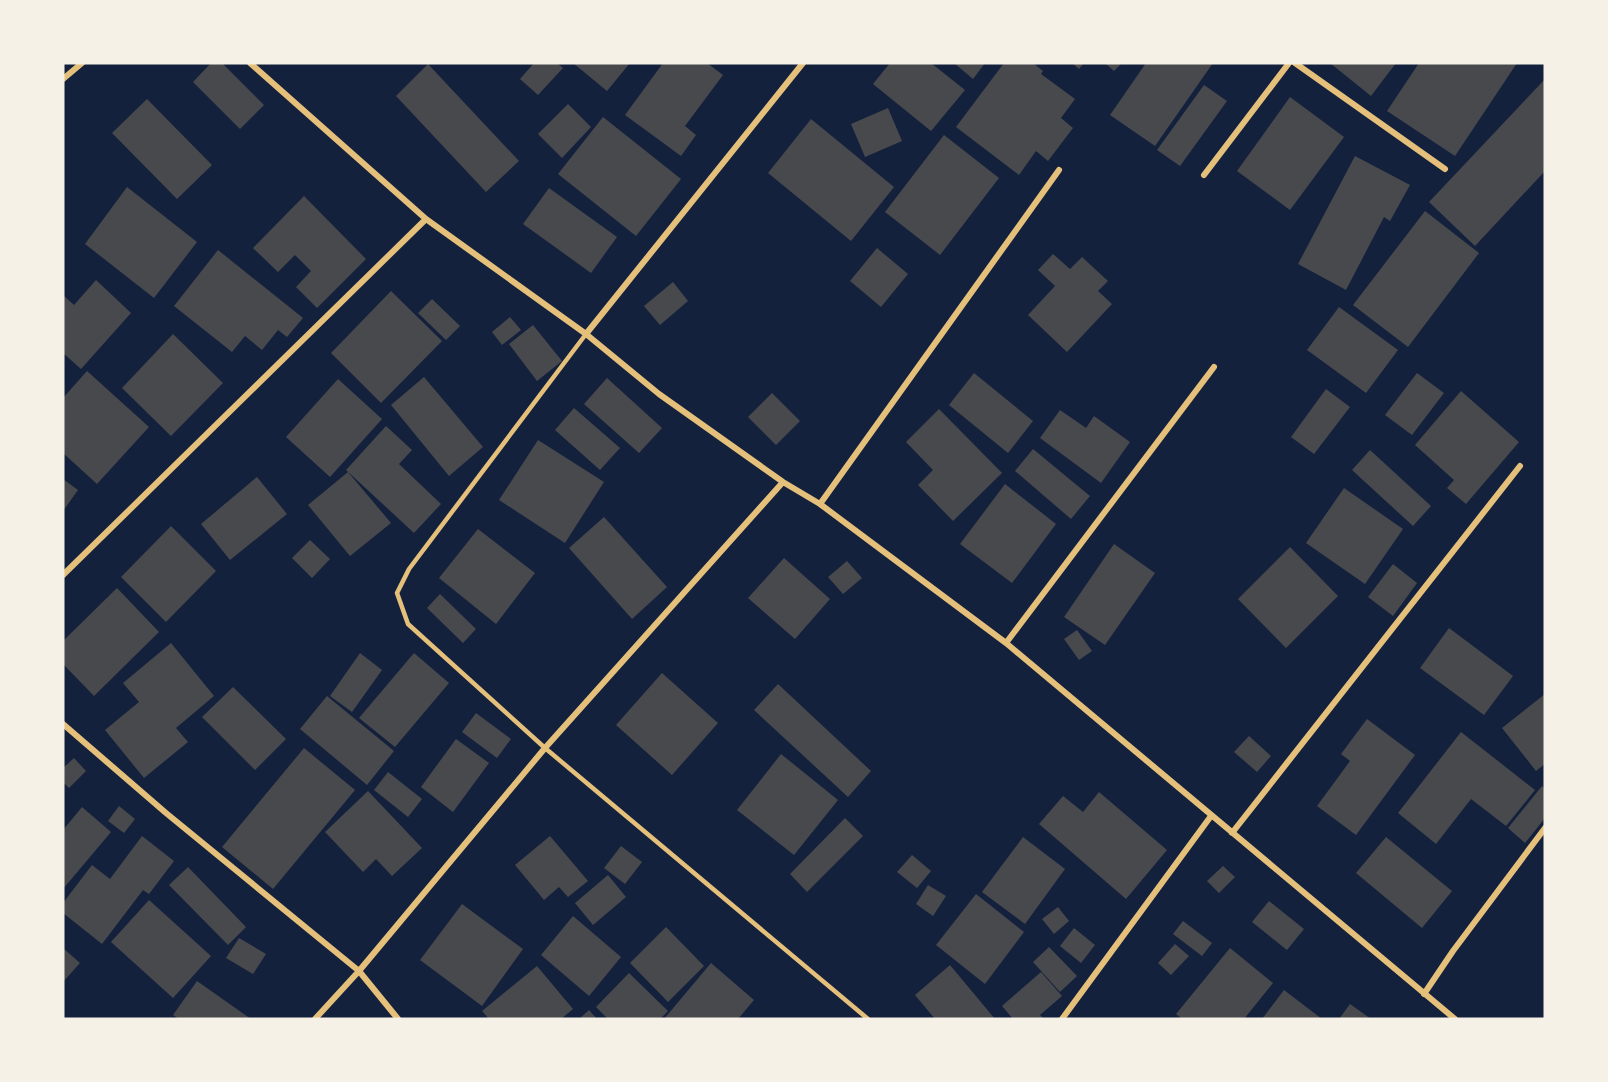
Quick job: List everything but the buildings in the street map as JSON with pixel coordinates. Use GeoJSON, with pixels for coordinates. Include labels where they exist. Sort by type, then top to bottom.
{"type":"FeatureCollection","features":[{"type":"Feature","properties":{"kind":"street"},"geometry":{"type":"LineString","coordinates":[[63,79],[82,63]]}},
{"type":"Feature","properties":{"kind":"street"},"geometry":{"type":"LineString","coordinates":[[250,63],[426,219],[585,334],[659,394],[783,482],[820,504],[1006,643],[1455,1019]]}},
{"type":"Feature","properties":{"kind":"street"},"geometry":{"type":"LineString","coordinates":[[585,334],[803,63]]}},
{"type":"Feature","properties":{"kind":"street"},"geometry":{"type":"LineString","coordinates":[[1204,176],[1289,63]]}},
{"type":"Feature","properties":{"kind":"street"},"geometry":{"type":"LineString","coordinates":[[1294,63],[1445,169]]}},
{"type":"Feature","properties":{"kind":"street"},"geometry":{"type":"LineString","coordinates":[[820,504],[1059,170]]}},
{"type":"Feature","properties":{"kind":"street"},"geometry":{"type":"LineString","coordinates":[[63,576],[426,219]]}},
{"type":"Feature","properties":{"kind":"street"},"geometry":{"type":"LineString","coordinates":[[1006,643],[1214,367]]}},
{"type":"Feature","properties":{"kind":"street"},"geometry":{"type":"LineString","coordinates":[[1232,833],[1520,466]]}},
{"type":"Feature","properties":{"kind":"street"},"geometry":{"type":"LineString","coordinates":[[315,1019],[359,972],[545,748],[783,482]]}},
{"type":"Feature","properties":{"kind":"street"},"geometry":{"type":"LineString","coordinates":[[63,724],[166,813],[359,972],[398,1019]]}},
{"type":"Feature","properties":{"kind":"street"},"geometry":{"type":"LineString","coordinates":[[1062,1019],[1211,816]]}},
{"type":"Feature","properties":{"kind":"street"},"geometry":{"type":"LineString","coordinates":[[1424,994],[1453,951],[1545,828]]}},
{"type":"Feature","properties":{"kind":"lane"},"geometry":{"type":"LineString","coordinates":[[585,334],[409,569],[397,593],[408,624],[545,748],[868,1019]]}}]}
